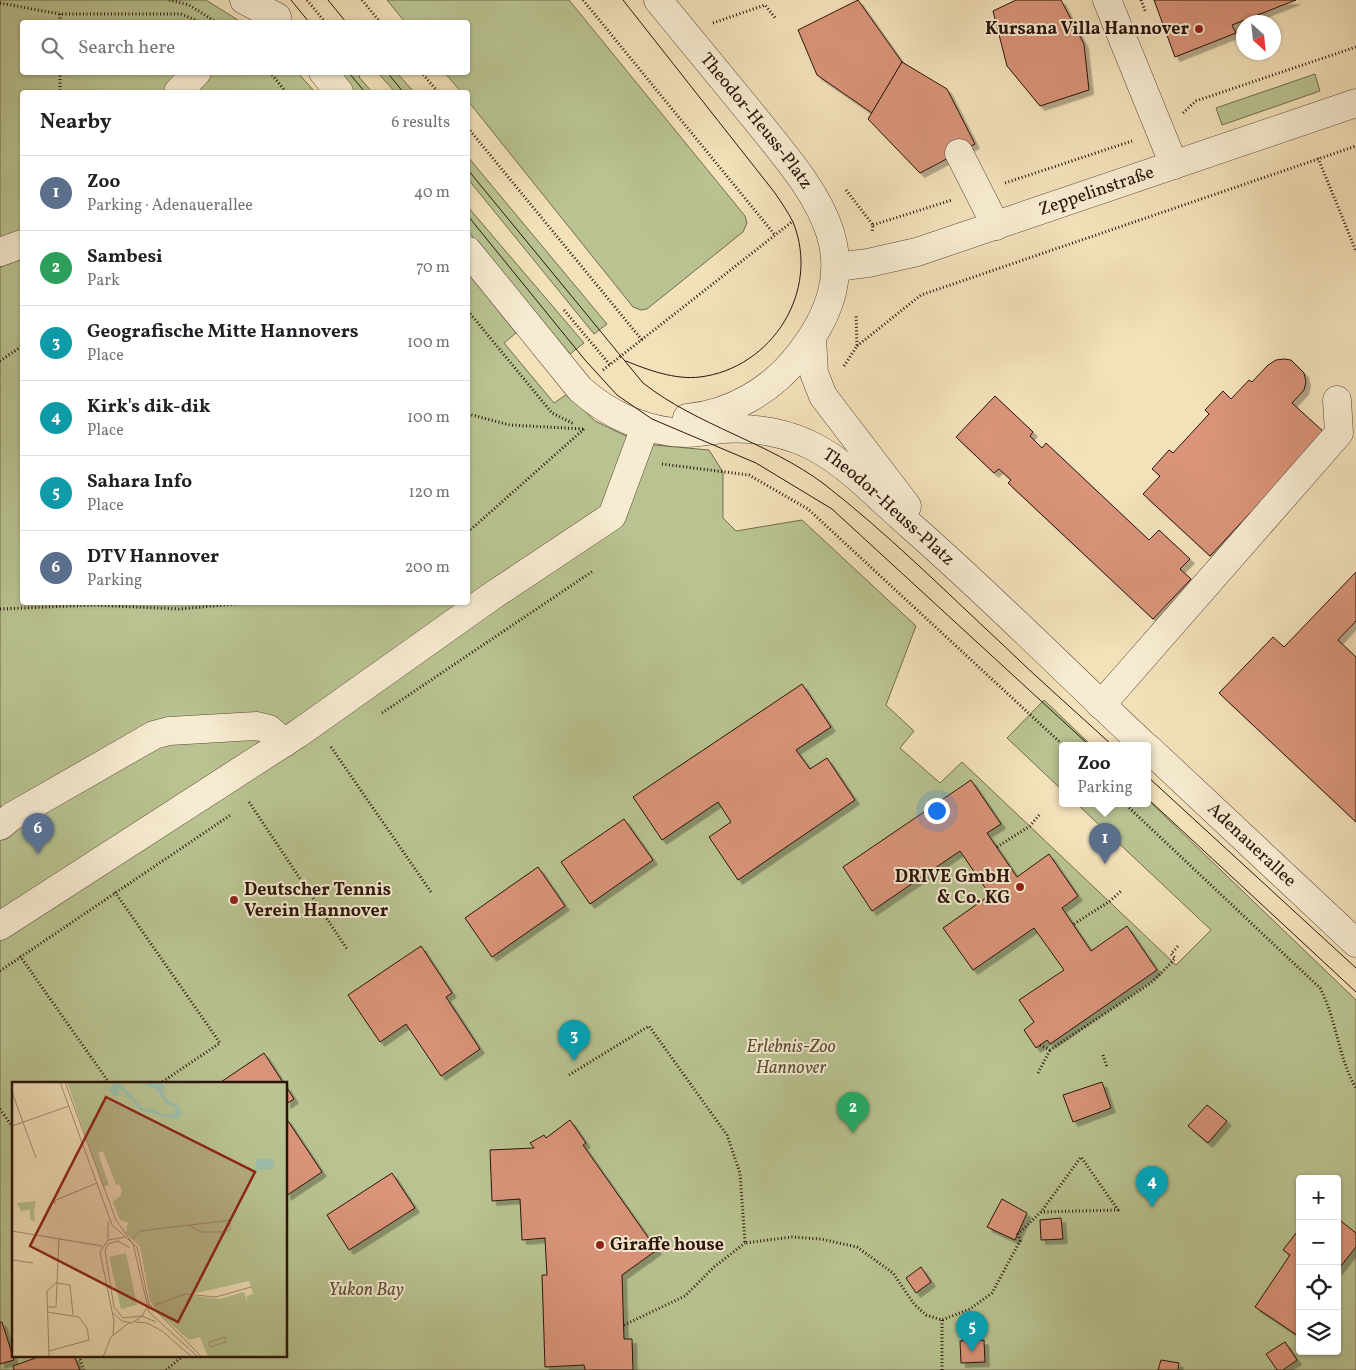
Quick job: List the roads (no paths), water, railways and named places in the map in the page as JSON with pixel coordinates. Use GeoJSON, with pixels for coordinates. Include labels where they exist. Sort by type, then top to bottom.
{"type":"FeatureCollection","features":[{"type":"Feature","properties":{"kind":"street"},"geometry":{"type":"LineString","coordinates":[[244,0],[278,13]]}},
{"type":"Feature","properties":{"kind":"street","name":"Theodor-Heuss-Platz"},"geometry":{"type":"LineString","coordinates":[[609,410],[624,415],[664,420],[697,417],[733,407],[754,396],[778,378],[812,338],[829,304],[836,267],[831,232],[816,200],[795,168],[658,0]]}},
{"type":"Feature","properties":{"kind":"street"},"geometry":{"type":"LineString","coordinates":[[1107,0],[1174,165]]}},
{"type":"Feature","properties":{"kind":"street"},"geometry":{"type":"LineString","coordinates":[[180,90],[194,75]]}},
{"type":"Feature","properties":{"kind":"street"},"geometry":{"type":"LineString","coordinates":[[325,75],[337,90]]}},
{"type":"Feature","properties":{"kind":"street","name":"Zeppelinstraße"},"geometry":{"type":"LineString","coordinates":[[836,267],[917,252],[1356,103]]}},
{"type":"Feature","properties":{"kind":"street"},"geometry":{"type":"LineString","coordinates":[[959,153],[996,226]]}},
{"type":"Feature","properties":{"kind":"street"},"geometry":{"type":"LineString","coordinates":[[0,252],[20,245]]}},
{"type":"Feature","properties":{"kind":"street","name":"Theodor-Heuss-Platz"},"geometry":{"type":"LineString","coordinates":[[470,253],[580,389],[594,402],[645,427],[683,433],[744,429],[769,432],[817,448],[838,462],[946,557]]}},
{"type":"Feature","properties":{"kind":"street","name":"Theodor-Heuss-Platz"},"geometry":{"type":"LineString","coordinates":[[812,338],[811,356],[814,373],[823,396],[946,557]]}},
{"type":"Feature","properties":{"kind":"street"},"geometry":{"type":"LineString","coordinates":[[1102,705],[1338,433],[1337,400]]}},
{"type":"Feature","properties":{"kind":"street"},"geometry":{"type":"LineString","coordinates":[[0,926],[284,743],[492,596],[612,516],[634,461],[645,427]]}},
{"type":"Feature","properties":{"kind":"street"},"geometry":{"type":"LineString","coordinates":[[946,557],[1141,742]]}},
{"type":"Feature","properties":{"kind":"street"},"geometry":{"type":"LineString","coordinates":[[0,826],[11,817],[154,735],[169,731],[257,726],[269,729],[284,743]]}},
{"type":"Feature","properties":{"kind":"street","name":"Adenauerallee"},"geometry":{"type":"LineString","coordinates":[[1151,751],[1356,943]]}},
{"type":"Feature","properties":{"kind":"tram line"},"geometry":{"type":"LineString","coordinates":[[291,0],[307,20]]}},
{"type":"Feature","properties":{"kind":"tram line"},"geometry":{"type":"LineString","coordinates":[[328,0],[344,20]]}},
{"type":"Feature","properties":{"kind":"tram line"},"geometry":{"type":"LineString","coordinates":[[623,0],[775,193],[793,222],[800,248],[800,274],[795,299],[784,322],[768,342],[749,359],[726,371],[691,378],[671,376],[626,361]]}},
{"type":"Feature","properties":{"kind":"tram line"},"geometry":{"type":"LineString","coordinates":[[351,75],[363,90]]}},
{"type":"Feature","properties":{"kind":"tram line"},"geometry":{"type":"LineString","coordinates":[[389,75],[401,90]]}},
{"type":"Feature","properties":{"kind":"tram line"},"geometry":{"type":"LineString","coordinates":[[470,172],[643,383],[687,411],[780,457],[824,484],[892,542],[1109,742]]}},
{"type":"Feature","properties":{"kind":"tram line"},"geometry":{"type":"LineString","coordinates":[[470,218],[585,360],[617,395],[652,419],[756,463],[832,509],[1086,742]]}},
{"type":"Feature","properties":{"kind":"tram line"},"geometry":{"type":"LineString","coordinates":[[1151,780],[1356,968]]}},
{"type":"Feature","properties":{"kind":"tram line"},"geometry":{"type":"LineString","coordinates":[[1151,802],[1356,992]]}},
{"type":"Feature","properties":{"kind":"place","name":"Kursana Villa Hannover"},"geometry":{"type":"Point","coordinates":[1199,29]}},
{"type":"Feature","properties":{"kind":"place","name":"DTV Hannover"},"geometry":{"type":"Point","coordinates":[38,854]}},
{"type":"Feature","properties":{"kind":"place","name":"Zoo"},"geometry":{"type":"Point","coordinates":[1105,864]}},
{"type":"Feature","properties":{"kind":"place","name":"DRIVE GmbH & Co. KG"},"geometry":{"type":"Point","coordinates":[1020,887]}},
{"type":"Feature","properties":{"kind":"place","name":"Deutscher Tennis Verein Hannover"},"geometry":{"type":"Point","coordinates":[234,900]}},
{"type":"Feature","properties":{"kind":"place","name":"Geografische Mitte Hannovers"},"geometry":{"type":"Point","coordinates":[574,1061]}},
{"type":"Feature","properties":{"kind":"place","name":"Sambesi"},"geometry":{"type":"Point","coordinates":[853,1133]}},
{"type":"Feature","properties":{"kind":"place","name":"Kirk's dik-dik"},"geometry":{"type":"Point","coordinates":[1152,1207]}},
{"type":"Feature","properties":{"kind":"place","name":"Giraffe house"},"geometry":{"type":"Point","coordinates":[600,1245]}},
{"type":"Feature","properties":{"kind":"place","name":"Sahara Info"},"geometry":{"type":"Point","coordinates":[972,1352]}},
{"type":"Feature","properties":{"kind":"park label","name":"Erlebnis-Zoo Hannover"},"geometry":{"type":"Point","coordinates":[791,1057]}},
{"type":"Feature","properties":{"kind":"park label","name":"Yukon Bay"},"geometry":{"type":"Point","coordinates":[366,1290]}}]}
